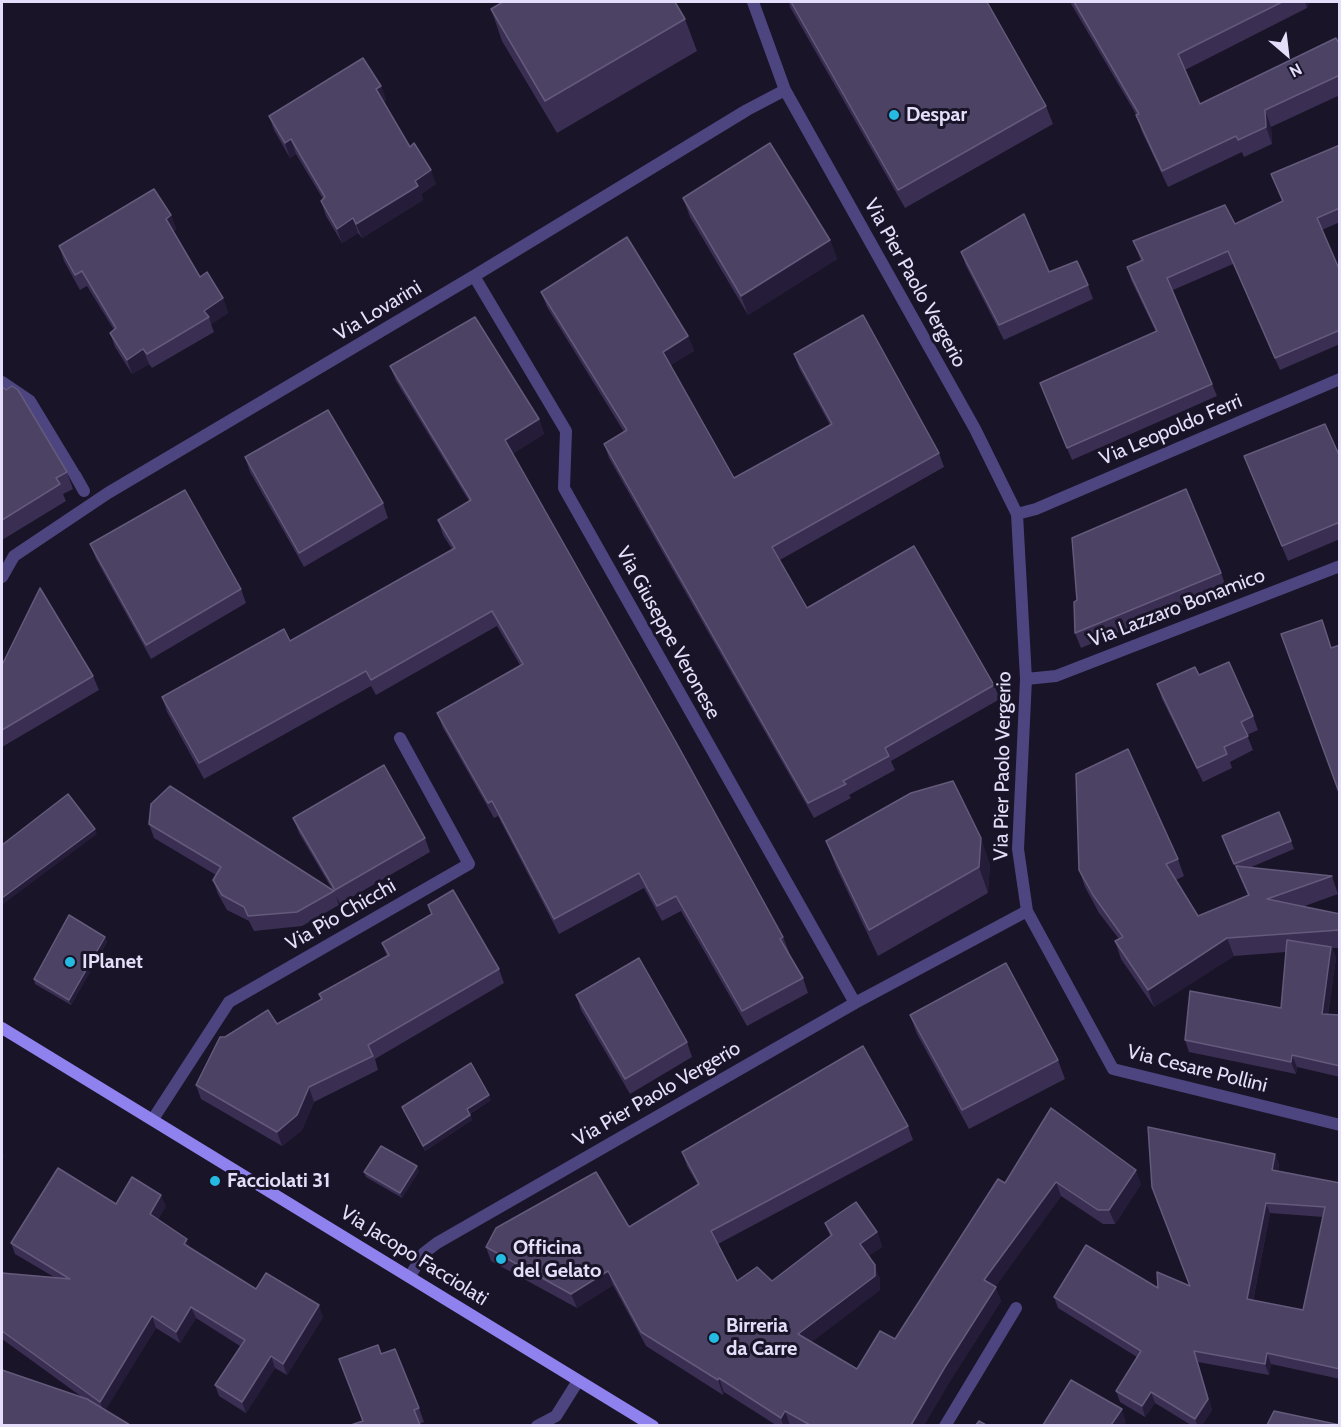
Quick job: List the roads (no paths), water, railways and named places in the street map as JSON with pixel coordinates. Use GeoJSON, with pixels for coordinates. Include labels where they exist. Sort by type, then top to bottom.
{"type":"FeatureCollection","features":[{"type":"Feature","properties":{"kind":"main road","name":"Via Jacopo Facciolati"},"geometry":{"type":"LineString","coordinates":[[2,1028],[653,1425]]}},
{"type":"Feature","properties":{"kind":"street","name":"Via Pier Paolo Vergerio"},"geometry":{"type":"LineString","coordinates":[[410,1276],[424,1253],[437,1243],[855,1003],[1027,911],[1018,849],[1026,679],[1017,514],[975,429],[786,90],[753,2]]}},
{"type":"Feature","properties":{"kind":"street","name":"Via Lovarini"},"geometry":{"type":"LineString","coordinates":[[2,577],[14,556],[87,496],[474,276],[747,110],[786,90]]}},
{"type":"Feature","properties":{"kind":"street","name":"Via Giuseppe Veronese"},"geometry":{"type":"LineString","coordinates":[[474,276],[566,430],[564,488],[855,1003]]}},
{"type":"Feature","properties":{"kind":"street","name":"Via Leopoldo Ferri"},"geometry":{"type":"LineString","coordinates":[[1017,514],[1036,509],[1340,379]]}},
{"type":"Feature","properties":{"kind":"street"},"geometry":{"type":"LineString","coordinates":[[2,382],[30,401],[87,496]]}},
{"type":"Feature","properties":{"kind":"street","name":"Via Lazzaro Bonamico"},"geometry":{"type":"LineString","coordinates":[[1026,679],[1056,676],[1340,566]]}},
{"type":"Feature","properties":{"kind":"street","name":"Via Pio Chicchi"},"geometry":{"type":"LineString","coordinates":[[153,1119],[229,1002],[469,864],[400,738]]}},
{"type":"Feature","properties":{"kind":"street","name":"Via Cesare Pollini"},"geometry":{"type":"LineString","coordinates":[[1027,911],[1113,1069],[1340,1125]]}},
{"type":"Feature","properties":{"kind":"street"},"geometry":{"type":"LineString","coordinates":[[945,1425],[1016,1308]]}},
{"type":"Feature","properties":{"kind":"street"},"geometry":{"type":"LineString","coordinates":[[537,1425],[556,1416],[578,1381]]}},
{"type":"Feature","properties":{"kind":"place","name":"Despar"},"geometry":{"type":"Point","coordinates":[894,115]}},
{"type":"Feature","properties":{"kind":"place","name":"IPlanet"},"geometry":{"type":"Point","coordinates":[70,962]}},
{"type":"Feature","properties":{"kind":"place","name":"Facciolati 31"},"geometry":{"type":"Point","coordinates":[215,1181]}},
{"type":"Feature","properties":{"kind":"place","name":"Officina del Gelato"},"geometry":{"type":"Point","coordinates":[501,1259]}},
{"type":"Feature","properties":{"kind":"place","name":"Birreria da Carre"},"geometry":{"type":"Point","coordinates":[714,1338]}}]}
